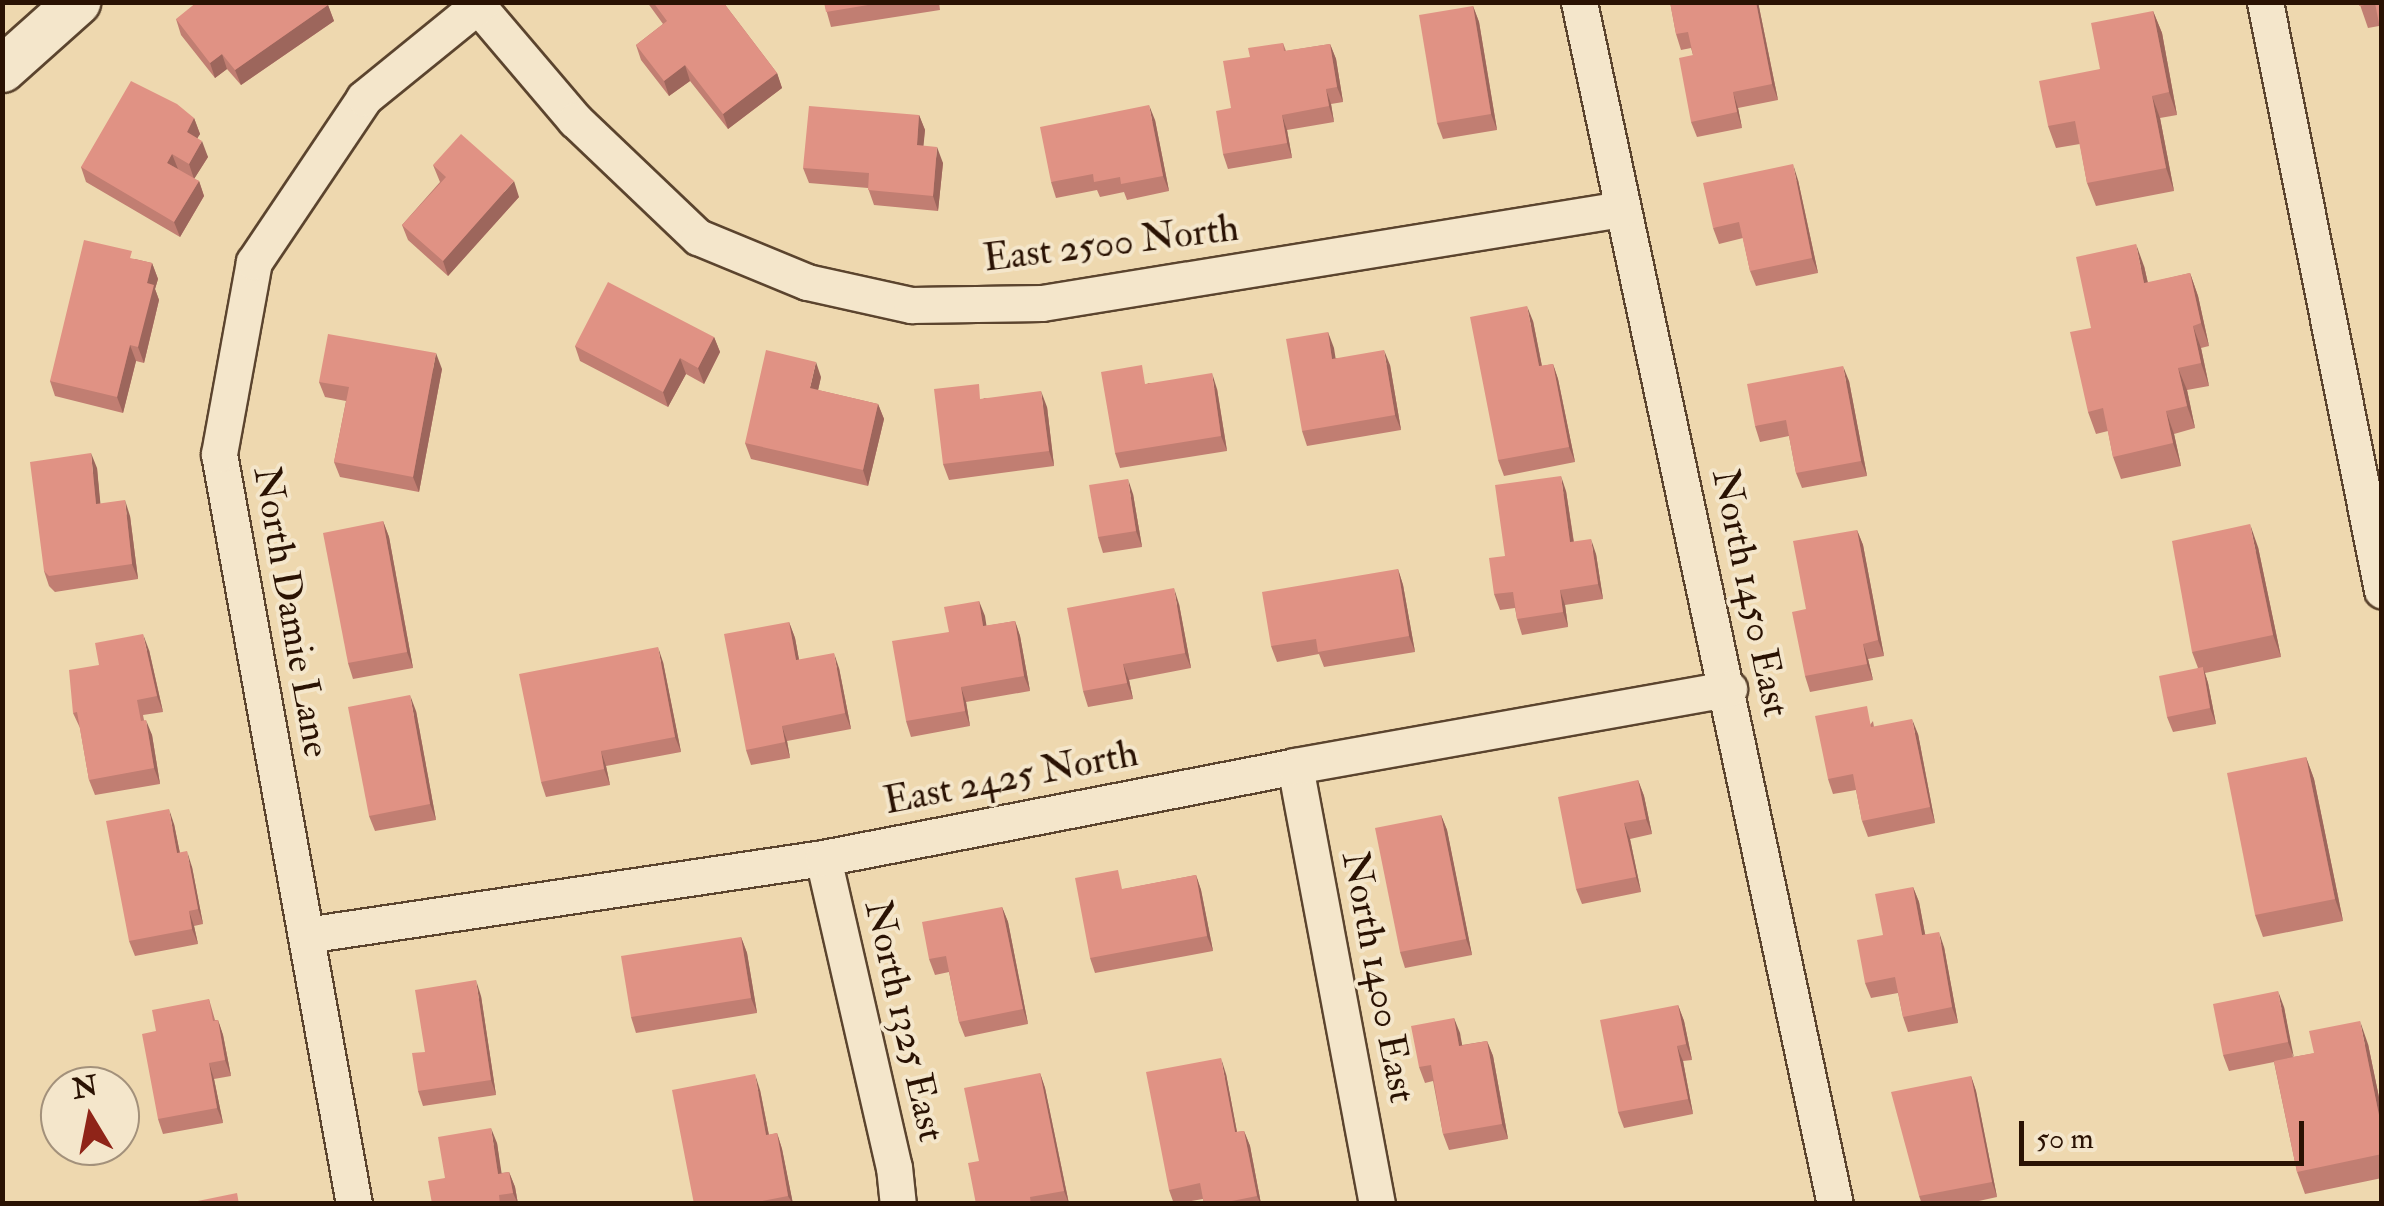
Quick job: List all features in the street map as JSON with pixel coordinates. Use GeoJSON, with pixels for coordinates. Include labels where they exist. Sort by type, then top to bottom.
{"type":"FeatureCollection","features":[{"type":"Feature","properties":{"kind":"street"},"geometry":{"type":"LineString","coordinates":[[2,68],[77,2]]}},
{"type":"Feature","properties":{"kind":"street","name":"North 1450 East"},"geometry":{"type":"LineString","coordinates":[[1579,2],[1621,209],[1729,689],[1835,1204]]}},
{"type":"Feature","properties":{"kind":"street"},"geometry":{"type":"LineString","coordinates":[[2265,2],[2374,508],[2382,590]]}},
{"type":"Feature","properties":{"kind":"street","name":"East 2500 North"},"geometry":{"type":"LineString","coordinates":[[480,4],[575,120],[698,237],[807,282],[911,305],[1042,303],[1621,209]]}},
{"type":"Feature","properties":{"kind":"street","name":"North Damie Lane"},"geometry":{"type":"LineString","coordinates":[[354,1204],[219,454],[254,262],[364,98],[480,4]]}},
{"type":"Feature","properties":{"kind":"street","name":"East 2425 North"},"geometry":{"type":"LineString","coordinates":[[306,935],[822,858],[1295,766],[1729,689]]}},
{"type":"Feature","properties":{"kind":"street","name":"North 1400 East"},"geometry":{"type":"LineString","coordinates":[[1295,766],[1377,1204]]}},
{"type":"Feature","properties":{"kind":"street","name":"North 1325 East"},"geometry":{"type":"LineString","coordinates":[[822,858],[894,1167],[898,1204]]}},
{"type":"Feature","properties":{"kind":"building"},"geometry":{"type":"Polygon","coordinates":[[[197,2],[328,5],[235,70],[222,54],[210,63],[176,19],[197,2]]]}},
{"type":"Feature","properties":{"kind":"building"},"geometry":{"type":"Polygon","coordinates":[[[653,2],[723,2],[777,73],[723,114],[685,65],[664,81],[636,45],[667,21],[653,2]]]}},
{"type":"Feature","properties":{"kind":"building"},"geometry":{"type":"Polygon","coordinates":[[[824,2],[886,2],[826,12],[824,2]]]}},
{"type":"Feature","properties":{"kind":"building"},"geometry":{"type":"Polygon","coordinates":[[[1670,2],[1756,2],[1772,84],[1733,92],[1737,112],[1691,122],[1679,58],[1693,55],[1688,32],[1676,34],[1670,2]]]}},
{"type":"Feature","properties":{"kind":"building"},"geometry":{"type":"Polygon","coordinates":[[[2359,2],[2382,2],[2382,39],[2375,3],[2359,6],[2359,2]]]}},
{"type":"Feature","properties":{"kind":"building"},"geometry":{"type":"Polygon","coordinates":[[[1473,6],[1491,114],[1437,123],[1419,15],[1473,6]]]}},
{"type":"Feature","properties":{"kind":"building"},"geometry":{"type":"Polygon","coordinates":[[[2153,11],[2169,92],[2152,96],[2166,168],[2087,183],[2075,121],[2048,126],[2039,81],[2100,69],[2091,23],[2153,11]]]}},
{"type":"Feature","properties":{"kind":"building"},"geometry":{"type":"Polygon","coordinates":[[[1283,43],[1284,51],[1330,44],[1337,87],[1326,89],[1329,106],[1282,115],[1287,143],[1223,154],[1216,111],[1231,108],[1223,61],[1250,57],[1248,48],[1283,43]]]}},
{"type":"Feature","properties":{"kind":"building"},"geometry":{"type":"Polygon","coordinates":[[[131,81],[177,104],[194,118],[187,132],[202,141],[189,164],[172,154],[167,163],[199,181],[174,222],[81,167],[131,81]]]}},
{"type":"Feature","properties":{"kind":"building"},"geometry":{"type":"Polygon","coordinates":[[[1149,105],[1163,176],[1121,184],[1120,177],[1094,182],[1093,174],[1051,182],[1040,127],[1149,105]]]}},
{"type":"Feature","properties":{"kind":"building"},"geometry":{"type":"Polygon","coordinates":[[[809,106],[919,115],[917,145],[937,147],[933,196],[868,190],[869,173],[803,168],[809,106]]]}},
{"type":"Feature","properties":{"kind":"building"},"geometry":{"type":"Polygon","coordinates":[[[461,134],[514,181],[443,261],[402,225],[446,177],[433,165],[461,134]]]}},
{"type":"Feature","properties":{"kind":"building"},"geometry":{"type":"Polygon","coordinates":[[[1793,164],[1812,258],[1750,271],[1739,222],[1713,228],[1703,183],[1793,164]]]}},
{"type":"Feature","properties":{"kind":"building"},"geometry":{"type":"Polygon","coordinates":[[[84,240],[132,251],[130,258],[152,263],[147,283],[154,285],[138,347],[130,345],[117,397],[50,381],[84,240]]]}},
{"type":"Feature","properties":{"kind":"building"},"geometry":{"type":"Polygon","coordinates":[[[2136,244],[2144,283],[2190,273],[2201,323],[2193,326],[2201,363],[2178,368],[2187,406],[2166,411],[2173,443],[2113,457],[2103,408],[2088,412],[2070,332],[2091,328],[2076,257],[2136,244]]]}},
{"type":"Feature","properties":{"kind":"building"},"geometry":{"type":"Polygon","coordinates":[[[608,282],[714,337],[698,368],[680,358],[663,392],[575,346],[608,282]]]}},
{"type":"Feature","properties":{"kind":"building"},"geometry":{"type":"Polygon","coordinates":[[[1527,306],[1539,366],[1553,364],[1569,447],[1498,460],[1470,317],[1527,306]]]}},
{"type":"Feature","properties":{"kind":"building"},"geometry":{"type":"Polygon","coordinates":[[[1328,332],[1332,359],[1384,350],[1395,415],[1302,431],[1286,339],[1328,332]]]}},
{"type":"Feature","properties":{"kind":"building"},"geometry":{"type":"Polygon","coordinates":[[[328,334],[436,353],[413,477],[334,462],[349,387],[319,382],[328,334]]]}},
{"type":"Feature","properties":{"kind":"building"},"geometry":{"type":"Polygon","coordinates":[[[766,350],[816,362],[810,388],[878,404],[863,470],[745,443],[766,350]]]}},
{"type":"Feature","properties":{"kind":"building"},"geometry":{"type":"Polygon","coordinates":[[[1142,365],[1145,384],[1212,373],[1221,436],[1115,453],[1101,372],[1142,365]]]}},
{"type":"Feature","properties":{"kind":"building"},"geometry":{"type":"Polygon","coordinates":[[[1843,366],[1861,461],[1796,473],[1786,420],[1755,426],[1747,384],[1843,366]]]}},
{"type":"Feature","properties":{"kind":"building"},"geometry":{"type":"Polygon","coordinates":[[[979,384],[980,399],[1041,391],[1049,451],[943,464],[934,389],[979,384]]]}},
{"type":"Feature","properties":{"kind":"building"},"geometry":{"type":"Polygon","coordinates":[[[91,453],[96,504],[125,500],[132,564],[49,576],[44,571],[30,462],[91,453]]]}},
{"type":"Feature","properties":{"kind":"building"},"geometry":{"type":"Polygon","coordinates":[[[1561,476],[1570,542],[1591,539],[1598,584],[1560,590],[1563,612],[1517,619],[1513,592],[1494,594],[1489,558],[1505,556],[1495,485],[1561,476]]]}},
{"type":"Feature","properties":{"kind":"building"},"geometry":{"type":"Polygon","coordinates":[[[1128,479],[1136,531],[1098,537],[1089,485],[1128,479]]]}},
{"type":"Feature","properties":{"kind":"building"},"geometry":{"type":"Polygon","coordinates":[[[383,521],[407,652],[348,663],[323,533],[383,521]]]}},
{"type":"Feature","properties":{"kind":"building"},"geometry":{"type":"Polygon","coordinates":[[[2250,524],[2273,635],[2192,652],[2172,541],[2250,524]]]}},
{"type":"Feature","properties":{"kind":"building"},"geometry":{"type":"Polygon","coordinates":[[[1857,530],[1878,640],[1863,644],[1867,664],[1805,676],[1792,612],[1806,609],[1793,541],[1857,530]]]}},
{"type":"Feature","properties":{"kind":"building"},"geometry":{"type":"Polygon","coordinates":[[[1398,569],[1409,636],[1318,652],[1316,639],[1271,646],[1262,592],[1398,569]]]}},
{"type":"Feature","properties":{"kind":"building"},"geometry":{"type":"Polygon","coordinates":[[[1174,588],[1185,653],[1123,664],[1127,683],[1083,691],[1067,608],[1174,588]]]}},
{"type":"Feature","properties":{"kind":"building"},"geometry":{"type":"Polygon","coordinates":[[[979,601],[983,626],[1015,621],[1024,676],[961,687],[965,711],[906,721],[892,641],[949,632],[944,607],[979,601]]]}},
{"type":"Feature","properties":{"kind":"building"},"geometry":{"type":"Polygon","coordinates":[[[789,622],[796,660],[834,653],[845,713],[782,726],[785,742],[746,750],[724,634],[789,622]]]}},
{"type":"Feature","properties":{"kind":"building"},"geometry":{"type":"Polygon","coordinates":[[[143,634],[157,696],[137,700],[141,721],[146,720],[154,768],[89,780],[77,712],[73,713],[69,670],[99,665],[95,643],[143,634]]]}},
{"type":"Feature","properties":{"kind":"building"},"geometry":{"type":"Polygon","coordinates":[[[658,647],[675,737],[601,751],[604,769],[541,782],[519,674],[658,647]]]}},
{"type":"Feature","properties":{"kind":"building"},"geometry":{"type":"Polygon","coordinates":[[[2203,667],[2210,708],[2167,717],[2159,676],[2203,667]]]}},
{"type":"Feature","properties":{"kind":"building"},"geometry":{"type":"Polygon","coordinates":[[[410,695],[430,804],[369,816],[348,707],[410,695]]]}},
{"type":"Feature","properties":{"kind":"building"},"geometry":{"type":"Polygon","coordinates":[[[1867,706],[1871,727],[1912,719],[1930,807],[1862,821],[1853,774],[1828,779],[1815,716],[1867,706]]]}},
{"type":"Feature","properties":{"kind":"building"},"geometry":{"type":"Polygon","coordinates":[[[2306,757],[2335,899],[2255,915],[2227,773],[2306,757]]]}},
{"type":"Feature","properties":{"kind":"building"},"geometry":{"type":"Polygon","coordinates":[[[1638,780],[1646,819],[1624,823],[1636,877],[1576,889],[1558,797],[1638,780]]]}},
{"type":"Feature","properties":{"kind":"building"},"geometry":{"type":"Polygon","coordinates":[[[169,809],[177,853],[187,851],[198,909],[189,911],[192,929],[129,941],[106,821],[169,809]]]}},
{"type":"Feature","properties":{"kind":"building"},"geometry":{"type":"Polygon","coordinates":[[[1441,815],[1466,939],[1400,952],[1375,828],[1441,815]]]}},
{"type":"Feature","properties":{"kind":"building"},"geometry":{"type":"Polygon","coordinates":[[[1118,870],[1122,889],[1196,875],[1207,936],[1090,958],[1075,878],[1118,870]]]}},
{"type":"Feature","properties":{"kind":"building"},"geometry":{"type":"Polygon","coordinates":[[[1913,887],[1922,935],[1939,932],[1952,1007],[1903,1017],[1895,977],[1865,983],[1857,940],[1883,935],[1875,894],[1913,887]]]}},
{"type":"Feature","properties":{"kind":"building"},"geometry":{"type":"Polygon","coordinates":[[[1002,907],[1023,1009],[959,1022],[946,956],[929,959],[922,922],[1002,907]]]}},
{"type":"Feature","properties":{"kind":"building"},"geometry":{"type":"Polygon","coordinates":[[[741,937],[751,998],[631,1017],[621,956],[741,937]]]}},
{"type":"Feature","properties":{"kind":"building"},"geometry":{"type":"Polygon","coordinates":[[[476,980],[491,1080],[418,1091],[412,1053],[425,1052],[415,990],[476,980]]]}},
{"type":"Feature","properties":{"kind":"building"},"geometry":{"type":"Polygon","coordinates":[[[2278,991],[2288,1042],[2223,1055],[2213,1004],[2278,991]]]}},
{"type":"Feature","properties":{"kind":"building"},"geometry":{"type":"Polygon","coordinates":[[[209,999],[213,1021],[218,1020],[225,1060],[209,1063],[217,1108],[158,1119],[142,1034],[156,1031],[152,1010],[209,999]]]}},
{"type":"Feature","properties":{"kind":"building"},"geometry":{"type":"Polygon","coordinates":[[[1678,1005],[1686,1044],[1677,1046],[1688,1099],[1618,1112],[1600,1020],[1678,1005]]]}},
{"type":"Feature","properties":{"kind":"building"},"geometry":{"type":"Polygon","coordinates":[[[1454,1018],[1459,1046],[1487,1041],[1502,1124],[1443,1134],[1431,1065],[1419,1067],[1411,1026],[1454,1018]]]}},
{"type":"Feature","properties":{"kind":"building"},"geometry":{"type":"Polygon","coordinates":[[[2360,1021],[2382,1130],[2382,1154],[2297,1172],[2274,1061],[2314,1053],[2309,1031],[2360,1021]]]}},
{"type":"Feature","properties":{"kind":"building"},"geometry":{"type":"Polygon","coordinates":[[[1221,1058],[1235,1132],[1244,1131],[1257,1196],[1204,1204],[1200,1183],[1169,1190],[1146,1072],[1221,1058]]]}},
{"type":"Feature","properties":{"kind":"building"},"geometry":{"type":"Polygon","coordinates":[[[1040,1073],[1064,1191],[1030,1197],[1031,1204],[976,1204],[968,1163],[979,1161],[964,1088],[1040,1073]]]}},
{"type":"Feature","properties":{"kind":"building"},"geometry":{"type":"Polygon","coordinates":[[[755,1074],[766,1135],[777,1133],[788,1196],[747,1204],[694,1204],[672,1090],[755,1074]]]}},
{"type":"Feature","properties":{"kind":"building"},"geometry":{"type":"Polygon","coordinates":[[[1971,1076],[1992,1182],[1919,1196],[1891,1092],[1971,1076]]]}},
{"type":"Feature","properties":{"kind":"building"},"geometry":{"type":"Polygon","coordinates":[[[491,1128],[498,1174],[509,1172],[513,1193],[499,1195],[500,1204],[432,1204],[428,1181],[445,1178],[438,1137],[491,1128]]]}},
{"type":"Feature","properties":{"kind":"building"},"geometry":{"type":"Polygon","coordinates":[[[237,1193],[239,1204],[183,1204],[237,1193]]]}}]}
